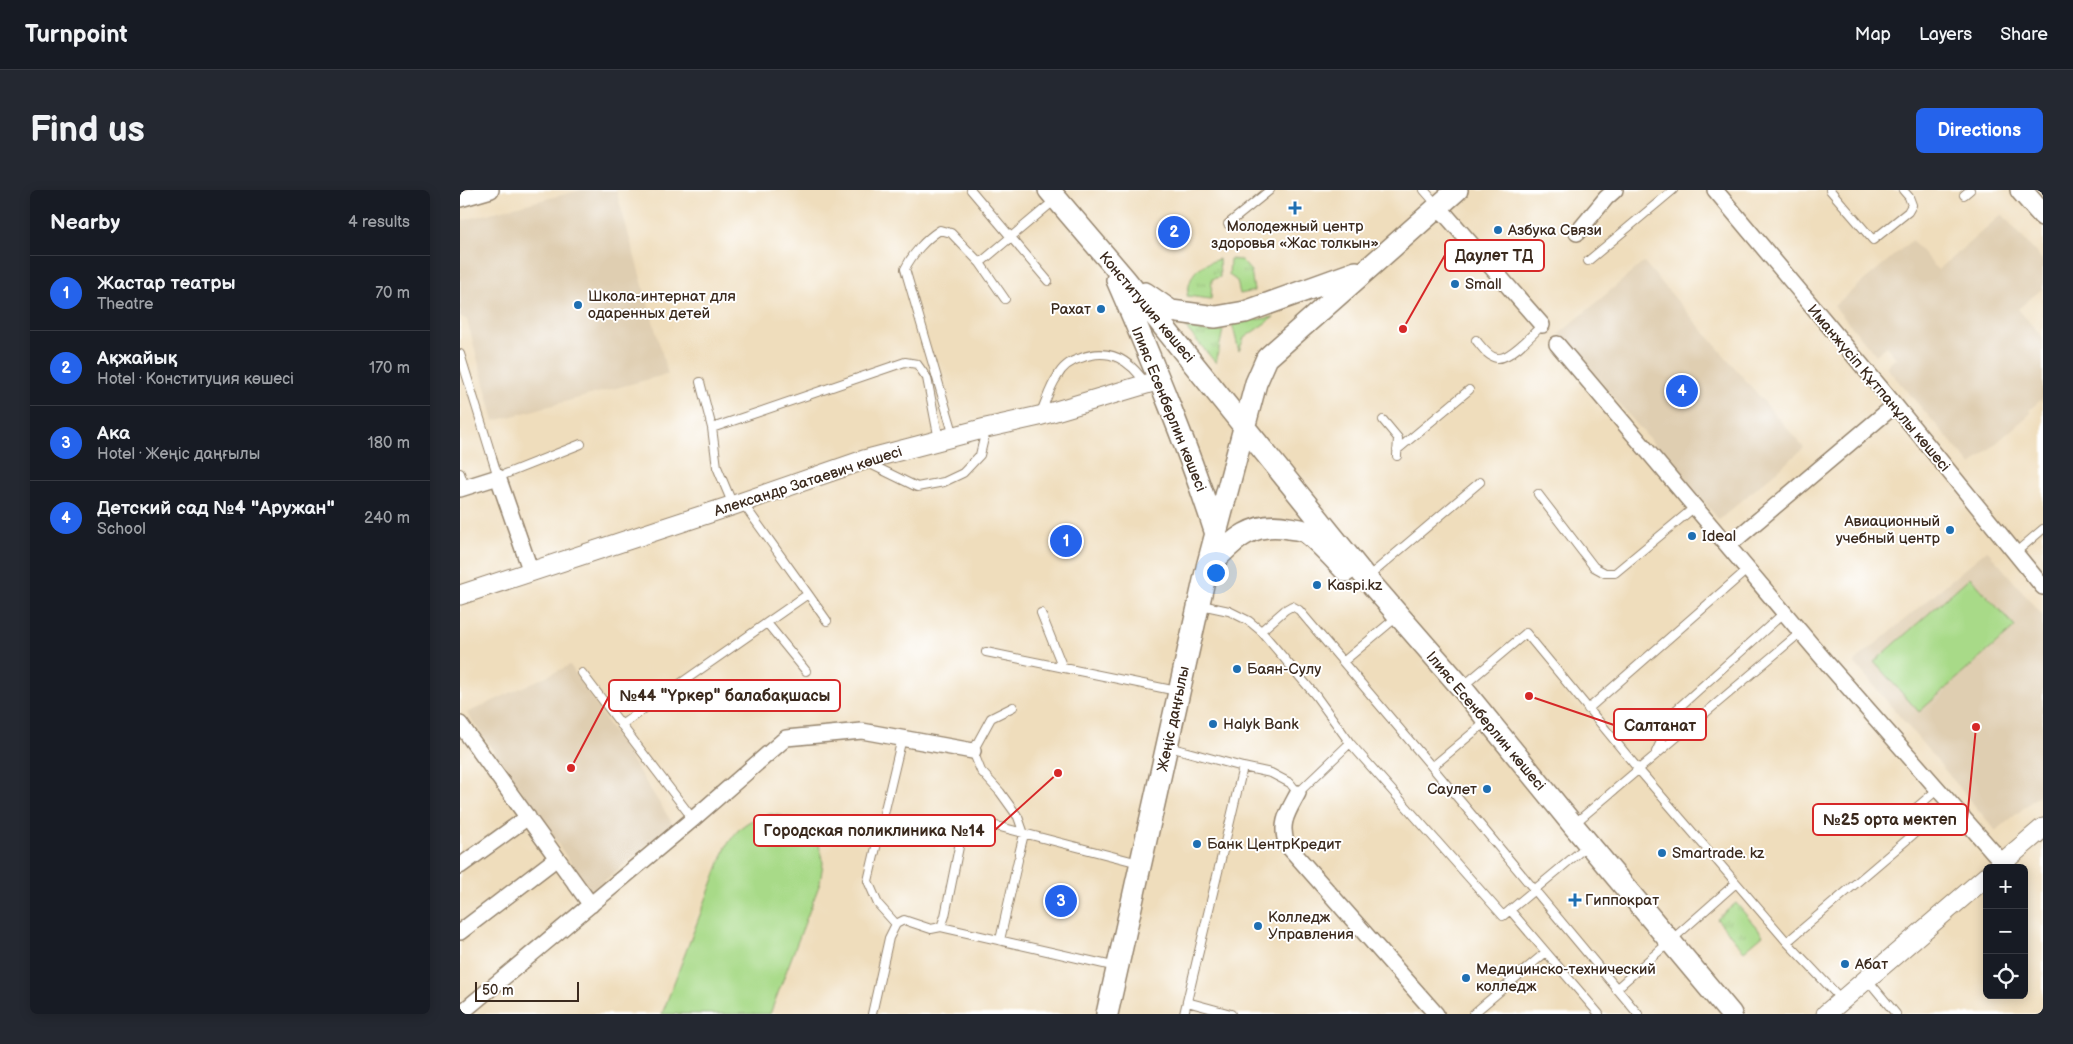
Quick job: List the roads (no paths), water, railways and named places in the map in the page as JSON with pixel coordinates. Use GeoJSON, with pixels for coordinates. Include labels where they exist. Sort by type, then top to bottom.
{"type":"FeatureCollection","features":[{"type":"Feature","properties":{"kind":"main road","name":"Жеңіс даңғылы"},"geometry":{"type":"LineString","coordinates":[[1108,1014],[1207,567],[1256,383],[1268,358],[1368,267],[1431,198],[1457,190]]}},
{"type":"Feature","properties":{"kind":"main road"},"geometry":{"type":"LineString","coordinates":[[2021,190],[2043,215]]}},
{"type":"Feature","properties":{"kind":"main road","name":"Конституция көшесі"},"geometry":{"type":"LineString","coordinates":[[1053,194],[1125,279],[1243,426]]}},
{"type":"Feature","properties":{"kind":"main road","name":"Ілияс Есенберлин көшесі"},"geometry":{"type":"LineString","coordinates":[[1108,259],[1153,382],[1192,461],[1216,534]]}},
{"type":"Feature","properties":{"kind":"main road"},"geometry":{"type":"LineString","coordinates":[[1125,279],[1171,311],[1216,317],[1245,312],[1368,267]]}},
{"type":"Feature","properties":{"kind":"main road","name":"Ілияс Есенберлин көшесі"},"geometry":{"type":"LineString","coordinates":[[1243,426],[1366,579],[1488,720],[1731,1014]]}},
{"type":"Feature","properties":{"kind":"main road"},"geometry":{"type":"LineString","coordinates":[[1207,567],[1230,544],[1258,527],[1275,525],[1304,531],[1395,613]]}},
{"type":"Feature","properties":{"kind":"street"},"geometry":{"type":"LineString","coordinates":[[460,200],[491,190]]}},
{"type":"Feature","properties":{"kind":"street"},"geometry":{"type":"LineString","coordinates":[[1577,233],[1614,190]]}},
{"type":"Feature","properties":{"kind":"street","name":"Иманжүсіп Құтпанұлы көшесі"},"geometry":{"type":"LineString","coordinates":[[1715,190],[1895,405],[2043,587]]}},
{"type":"Feature","properties":{"kind":"street"},"geometry":{"type":"LineString","coordinates":[[1431,198],[1542,326]]}},
{"type":"Feature","properties":{"kind":"street"},"geometry":{"type":"LineString","coordinates":[[1557,344],[1998,864]]}},
{"type":"Feature","properties":{"kind":"street","name":"Александр Затаевич көшесі"},"geometry":{"type":"LineString","coordinates":[[460,595],[738,504],[864,460],[1039,416],[1153,382]]}},
{"type":"Feature","properties":{"kind":"street"},"geometry":{"type":"LineString","coordinates":[[1729,546],[1895,405]]}},
{"type":"Feature","properties":{"kind":"street"},"geometry":{"type":"LineString","coordinates":[[462,483],[498,477],[531,572]]}},
{"type":"Feature","properties":{"kind":"street"},"geometry":{"type":"LineString","coordinates":[[460,724],[591,905]]}},
{"type":"Feature","properties":{"kind":"street"},"geometry":{"type":"LineString","coordinates":[[460,1014],[693,819],[786,738],[862,730],[973,750]]}},
{"type":"Feature","properties":{"kind":"street"},"geometry":{"type":"LineString","coordinates":[[1298,793],[1284,819],[1283,834],[1287,845],[1436,1014]]}},
{"type":"Feature","properties":{"kind":"street"},"geometry":{"type":"LineString","coordinates":[[460,866],[528,817]]}},
{"type":"Feature","properties":{"kind":"street"},"geometry":{"type":"LineString","coordinates":[[2000,864],[2043,828]]}},
{"type":"Feature","properties":{"kind":"street"},"geometry":{"type":"LineString","coordinates":[[460,932],[557,858]]}},
{"type":"Feature","properties":{"kind":"street"},"geometry":{"type":"LineString","coordinates":[[1826,1014],[1983,879]]}},
{"type":"Feature","properties":{"kind":"lane"},"geometry":{"type":"LineString","coordinates":[[970,190],[1048,281]]}},
{"type":"Feature","properties":{"kind":"lane"},"geometry":{"type":"LineString","coordinates":[[1228,224],[1270,190]]}},
{"type":"Feature","properties":{"kind":"lane"},"geometry":{"type":"LineString","coordinates":[[1588,261],[1673,190]]}},
{"type":"Feature","properties":{"kind":"lane"},"geometry":{"type":"LineString","coordinates":[[1830,190],[1874,240],[1908,212],[1912,205],[1909,197],[1903,190]]}},
{"type":"Feature","properties":{"kind":"lane"},"geometry":{"type":"LineString","coordinates":[[980,263],[1010,237],[1053,194]]}},
{"type":"Feature","properties":{"kind":"lane"},"geometry":{"type":"LineString","coordinates":[[947,438],[905,269],[909,261],[930,237],[940,230],[950,233],[980,263],[1005,299]]}},
{"type":"Feature","properties":{"kind":"lane"},"geometry":{"type":"LineString","coordinates":[[1476,340],[1494,358],[1499,359],[1514,351],[1542,326]]}},
{"type":"Feature","properties":{"kind":"lane"},"geometry":{"type":"LineString","coordinates":[[1039,416],[1057,376],[1070,362],[1092,354],[1106,353],[1120,359],[1153,382]]}},
{"type":"Feature","properties":{"kind":"lane"},"geometry":{"type":"LineString","coordinates":[[460,354],[498,477],[581,444]]}},
{"type":"Feature","properties":{"kind":"lane"},"geometry":{"type":"LineString","coordinates":[[712,428],[905,362],[917,364],[927,378],[947,438]]}},
{"type":"Feature","properties":{"kind":"lane"},"geometry":{"type":"LineString","coordinates":[[700,382],[712,428],[717,467],[738,504],[827,621]]}},
{"type":"Feature","properties":{"kind":"lane"},"geometry":{"type":"LineString","coordinates":[[1383,420],[1398,438],[1397,453],[1469,390]]}},
{"type":"Feature","properties":{"kind":"lane"},"geometry":{"type":"LineString","coordinates":[[864,460],[906,483],[917,487],[929,486],[944,482],[963,473],[980,455],[986,428]]}},
{"type":"Feature","properties":{"kind":"lane"},"geometry":{"type":"LineString","coordinates":[[1366,579],[1480,482]]}},
{"type":"Feature","properties":{"kind":"lane"},"geometry":{"type":"LineString","coordinates":[[1538,494],[1594,567],[1605,573],[1615,573],[1696,506]]}},
{"type":"Feature","properties":{"kind":"lane"},"geometry":{"type":"LineString","coordinates":[[2015,553],[2043,529]]}},
{"type":"Feature","properties":{"kind":"lane"},"geometry":{"type":"LineString","coordinates":[[1588,709],[1748,569]]}},
{"type":"Feature","properties":{"kind":"lane"},"geometry":{"type":"LineString","coordinates":[[621,725],[808,594]]}},
{"type":"Feature","properties":{"kind":"lane"},"geometry":{"type":"LineString","coordinates":[[1199,605],[1228,611],[1249,621],[1261,632],[1316,696],[1350,743],[1503,916],[1589,844]]}},
{"type":"Feature","properties":{"kind":"lane"},"geometry":{"type":"LineString","coordinates":[[1261,632],[1285,610],[1292,606],[1299,610],[1638,1014]]}},
{"type":"Feature","properties":{"kind":"lane"},"geometry":{"type":"LineString","coordinates":[[1655,754],[1676,710],[1785,612]]}},
{"type":"Feature","properties":{"kind":"lane"},"geometry":{"type":"LineString","coordinates":[[1041,613],[1063,668]]}},
{"type":"Feature","properties":{"kind":"lane"},"geometry":{"type":"LineString","coordinates":[[1343,662],[1395,613]]}},
{"type":"Feature","properties":{"kind":"lane"},"geometry":{"type":"LineString","coordinates":[[767,623],[806,671]]}},
{"type":"Feature","properties":{"kind":"lane"},"geometry":{"type":"LineString","coordinates":[[1573,825],[1801,632]]}},
{"type":"Feature","properties":{"kind":"lane"},"geometry":{"type":"LineString","coordinates":[[1461,688],[1526,633],[1639,770],[1736,883],[1787,942],[1842,1000]]}},
{"type":"Feature","properties":{"kind":"lane"},"geometry":{"type":"LineString","coordinates":[[986,652],[1179,691]]}},
{"type":"Feature","properties":{"kind":"lane"},"geometry":{"type":"LineString","coordinates":[[582,673],[693,819]]}},
{"type":"Feature","properties":{"kind":"lane"},"geometry":{"type":"LineString","coordinates":[[1000,940],[1024,834],[1018,817],[1000,792],[981,771],[973,750],[991,718],[1013,707]]}},
{"type":"Feature","properties":{"kind":"lane"},"geometry":{"type":"LineString","coordinates":[[1432,767],[1488,720]]}},
{"type":"Feature","properties":{"kind":"lane"},"geometry":{"type":"LineString","coordinates":[[896,924],[878,904],[868,881],[902,738]]}},
{"type":"Feature","properties":{"kind":"lane"},"geometry":{"type":"LineString","coordinates":[[1167,746],[1271,773],[1290,783],[1298,793],[1350,743]]}},
{"type":"Feature","properties":{"kind":"lane"},"geometry":{"type":"LineString","coordinates":[[1184,1014],[1243,767]]}},
{"type":"Feature","properties":{"kind":"lane"},"geometry":{"type":"LineString","coordinates":[[1787,942],[1922,828],[1910,812],[1937,790]]}},
{"type":"Feature","properties":{"kind":"lane"},"geometry":{"type":"LineString","coordinates":[[940,927],[946,916],[962,832],[968,824],[977,822],[1142,864]]}},
{"type":"Feature","properties":{"kind":"lane"},"geometry":{"type":"LineString","coordinates":[[1616,989],[1736,883]]}},
{"type":"Feature","properties":{"kind":"lane"},"geometry":{"type":"LineString","coordinates":[[1510,910],[1599,1014]]}},
{"type":"Feature","properties":{"kind":"lane"},"geometry":{"type":"LineString","coordinates":[[872,1014],[889,938],[896,924],[904,920],[931,929],[940,927],[1119,967]]}},
{"type":"Feature","properties":{"kind":"lane"},"geometry":{"type":"LineString","coordinates":[[1473,1014],[1546,952]]}},
{"type":"Feature","properties":{"kind":"lane"},"geometry":{"type":"LineString","coordinates":[[1867,978],[1896,1014]]}},
{"type":"Feature","properties":{"kind":"lane"},"geometry":{"type":"LineString","coordinates":[[1187,1002],[1231,1014]]}},
{"type":"Feature","properties":{"kind":"place","name":"Молодежный центр здоровья «Жас толкын»"},"geometry":{"type":"Point","coordinates":[1295,208]}},
{"type":"Feature","properties":{"kind":"place","name":"Азбука Связи"},"geometry":{"type":"Point","coordinates":[1498,230]}},
{"type":"Feature","properties":{"kind":"place","name":"Ақжайық"},"geometry":{"type":"Point","coordinates":[1174,232]}},
{"type":"Feature","properties":{"kind":"place","name":"Small"},"geometry":{"type":"Point","coordinates":[1455,284]}},
{"type":"Feature","properties":{"kind":"place","name":"Школа-интернат для одаренных детей"},"geometry":{"type":"Point","coordinates":[578,305]}},
{"type":"Feature","properties":{"kind":"place","name":"Рахат"},"geometry":{"type":"Point","coordinates":[1101,309]}},
{"type":"Feature","properties":{"kind":"place","name":"Даулет ТД"},"geometry":{"type":"Point","coordinates":[1403,329]}},
{"type":"Feature","properties":{"kind":"place","name":"Детский сад №4 \"Аружан\""},"geometry":{"type":"Point","coordinates":[1682,391]}},
{"type":"Feature","properties":{"kind":"place","name":"Авиационный учебный центр"},"geometry":{"type":"Point","coordinates":[1950,530]}},
{"type":"Feature","properties":{"kind":"place","name":"Ideal"},"geometry":{"type":"Point","coordinates":[1692,536]}},
{"type":"Feature","properties":{"kind":"place","name":"Жастар театры"},"geometry":{"type":"Point","coordinates":[1066,541]}},
{"type":"Feature","properties":{"kind":"place","name":"Kaspi.kz"},"geometry":{"type":"Point","coordinates":[1317,585]}},
{"type":"Feature","properties":{"kind":"place","name":"Баян-Сулу"},"geometry":{"type":"Point","coordinates":[1237,669]}},
{"type":"Feature","properties":{"kind":"place","name":"Салтанат"},"geometry":{"type":"Point","coordinates":[1529,696]}},
{"type":"Feature","properties":{"kind":"place","name":"Halyk Bank"},"geometry":{"type":"Point","coordinates":[1213,724]}},
{"type":"Feature","properties":{"kind":"place","name":"№25 орта мектеп"},"geometry":{"type":"Point","coordinates":[1976,727]}},
{"type":"Feature","properties":{"kind":"place","name":"№44 \"Үркер\" балабақшасы"},"geometry":{"type":"Point","coordinates":[571,768]}},
{"type":"Feature","properties":{"kind":"place","name":"Городская поликлиника №14"},"geometry":{"type":"Point","coordinates":[1058,773]}},
{"type":"Feature","properties":{"kind":"place","name":"Саулет"},"geometry":{"type":"Point","coordinates":[1487,789]}},
{"type":"Feature","properties":{"kind":"place","name":"Банк ЦентрКредит"},"geometry":{"type":"Point","coordinates":[1197,844]}},
{"type":"Feature","properties":{"kind":"place","name":"Smartrade. kz"},"geometry":{"type":"Point","coordinates":[1662,853]}},
{"type":"Feature","properties":{"kind":"place","name":"Гиппократ"},"geometry":{"type":"Point","coordinates":[1575,900]}},
{"type":"Feature","properties":{"kind":"place","name":"Ака"},"geometry":{"type":"Point","coordinates":[1061,901]}},
{"type":"Feature","properties":{"kind":"place","name":"Колледж Управления"},"geometry":{"type":"Point","coordinates":[1258,926]}},
{"type":"Feature","properties":{"kind":"place","name":"Абат"},"geometry":{"type":"Point","coordinates":[1845,964]}},
{"type":"Feature","properties":{"kind":"place","name":"Медицинско-технический колледж"},"geometry":{"type":"Point","coordinates":[1466,978]}}]}
